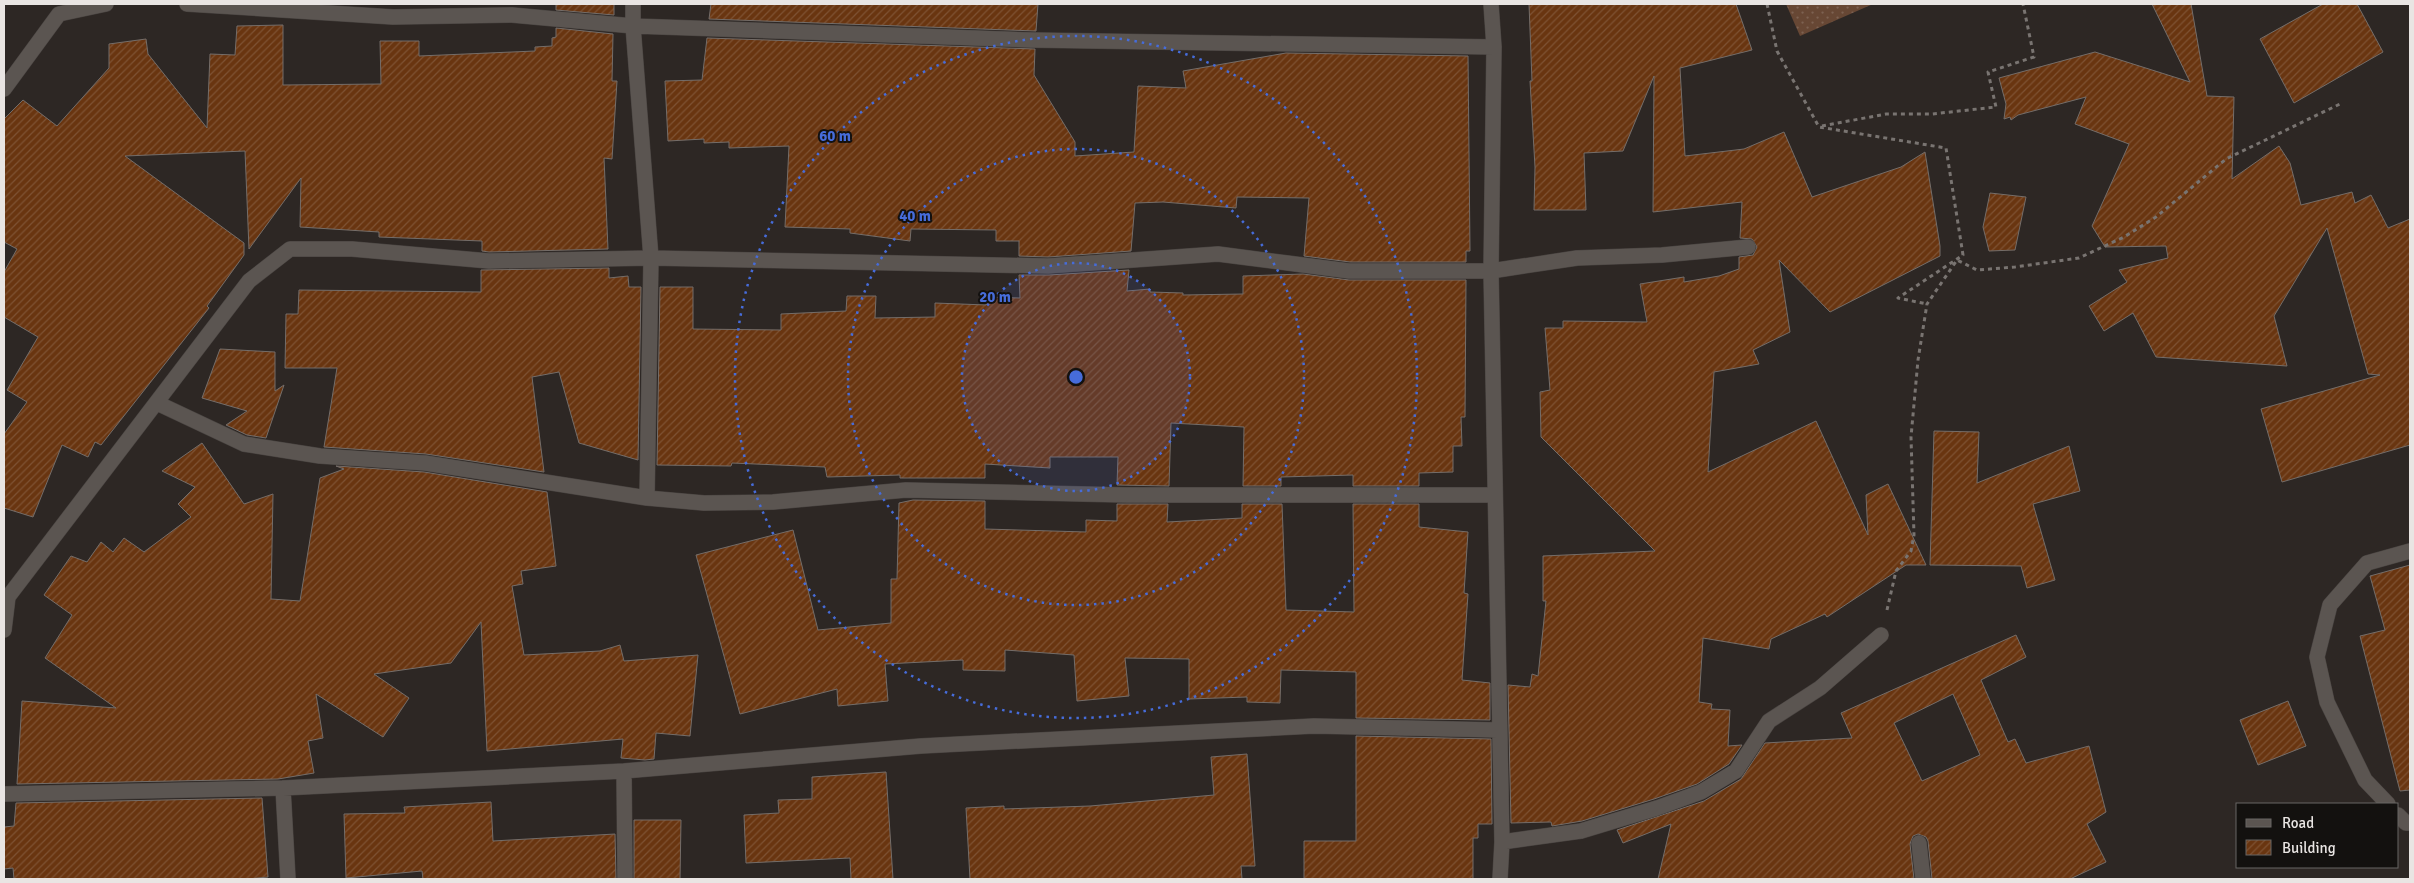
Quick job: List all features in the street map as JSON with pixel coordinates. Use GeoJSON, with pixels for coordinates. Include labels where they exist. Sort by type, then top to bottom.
{"type":"FeatureCollection","features":[{"type":"Feature","properties":{"kind":"street"},"geometry":{"type":"LineString","coordinates":[[4,90],[59,14],[106,4]]}},
{"type":"Feature","properties":{"kind":"street"},"geometry":{"type":"LineString","coordinates":[[187,4],[392,17],[512,15],[633,26],[1031,40],[1494,47]]}},
{"type":"Feature","properties":{"kind":"street"},"geometry":{"type":"LineString","coordinates":[[633,4],[633,26],[651,258],[647,498]]}},
{"type":"Feature","properties":{"kind":"street"},"geometry":{"type":"LineString","coordinates":[[1490,4],[1494,47],[1491,271],[1498,730],[1502,842],[1500,879]]}},
{"type":"Feature","properties":{"kind":"street"},"geometry":{"type":"LineString","coordinates":[[4,630],[6,596],[250,281],[290,249],[352,250],[490,261],[651,258],[1048,266],[1218,254],[1349,271],[1491,271],[1576,258],[1662,255],[1748,247]]}},
{"type":"Feature","properties":{"kind":"street"},"geometry":{"type":"LineString","coordinates":[[157,403],[244,444],[320,456],[424,462],[647,498],[704,503],[773,502],[906,490],[1126,495],[1495,494]]}},
{"type":"Feature","properties":{"kind":"street"},"geometry":{"type":"LineString","coordinates":[[2387,803],[2365,780],[2327,702],[2317,658],[2330,605],[2367,563],[2410,551]]}},
{"type":"Feature","properties":{"kind":"street"},"geometry":{"type":"LineString","coordinates":[[1502,842],[1581,831],[1657,808],[1701,792],[1736,771],[1751,745],[1769,721],[1820,688],[1881,635]]}},
{"type":"Feature","properties":{"kind":"street"},"geometry":{"type":"LineString","coordinates":[[4,794],[283,788],[624,771],[921,746],[1314,726],[1498,730]]}},
{"type":"Feature","properties":{"kind":"street"},"geometry":{"type":"LineString","coordinates":[[624,771],[625,879]]}},
{"type":"Feature","properties":{"kind":"street"},"geometry":{"type":"LineString","coordinates":[[283,788],[288,879]]}},
{"type":"Feature","properties":{"kind":"street"},"geometry":{"type":"LineString","coordinates":[[2399,816],[2406,823],[2410,823]]}},
{"type":"Feature","properties":{"kind":"street"},"geometry":{"type":"LineString","coordinates":[[1919,843],[1922,879]]}},
{"type":"Feature","properties":{"kind":"path"},"geometry":{"type":"LineString","coordinates":[[1768,4],[1777,52],[1819,127]]}},
{"type":"Feature","properties":{"kind":"path"},"geometry":{"type":"LineString","coordinates":[[1819,127],[1886,114],[1932,114],[1996,106],[1988,72],[2034,57],[2023,4]]}},
{"type":"Feature","properties":{"kind":"path"},"geometry":{"type":"LineString","coordinates":[[1881,635],[1896,571],[1911,550],[1914,535],[1911,437],[1918,360],[1927,304],[1946,273],[1957,260],[1977,270],[2079,258],[2124,237],[2156,217],[2226,159],[2340,104]]}},
{"type":"Feature","properties":{"kind":"path"},"geometry":{"type":"LineString","coordinates":[[1819,127],[1946,148],[1963,255],[1898,298],[1927,304]]}},
{"type":"Feature","properties":{"kind":"shaded area"},"geometry":{"type":"Polygon","coordinates":[[[1786,4],[1873,4],[1800,36],[1786,4]]]}},
{"type":"Feature","properties":{"kind":"building"},"geometry":{"type":"Polygon","coordinates":[[[556,4],[614,4],[614,15],[556,10],[556,4]]]}},
{"type":"Feature","properties":{"kind":"building"},"geometry":{"type":"Polygon","coordinates":[[[711,4],[1038,4],[1036,31],[709,19],[711,4]]]}},
{"type":"Feature","properties":{"kind":"building"},"geometry":{"type":"Polygon","coordinates":[[[1529,4],[1736,4],[1752,50],[1680,68],[1685,156],[1744,149],[1784,132],[1812,197],[1901,167],[1925,152],[1940,246],[1940,256],[1830,312],[1779,260],[1790,332],[1753,350],[1759,364],[1714,372],[1708,472],[1816,421],[1868,535],[1866,495],[1888,484],[1926,565],[1906,565],[1827,617],[1825,614],[1771,639],[1769,649],[1703,638],[1699,702],[1712,704],[1711,709],[1730,710],[1728,746],[1742,745],[1729,764],[1697,784],[1582,821],[1552,826],[1551,822],[1511,823],[1508,685],[1530,687],[1532,674],[1538,676],[1546,601],[1543,601],[1543,556],[1655,551],[1541,437],[1540,392],[1550,390],[1545,328],[1563,328],[1563,321],[1647,322],[1640,284],[1684,277],[1684,282],[1719,276],[1739,269],[1739,257],[1753,255],[1757,247],[1752,239],[1740,238],[1742,202],[1653,212],[1654,76],[1623,151],[1584,153],[1586,210],[1534,210],[1535,167],[1530,81],[1532,81],[1529,4]]]}},
{"type":"Feature","properties":{"kind":"building"},"geometry":{"type":"Polygon","coordinates":[[[2152,4],[2191,4],[2207,96],[2234,97],[2232,179],[2279,146],[2290,163],[2301,205],[2352,192],[2355,203],[2371,195],[2388,228],[2410,219],[2410,445],[2282,482],[2261,409],[2380,375],[2368,374],[2327,228],[2274,316],[2287,366],[2156,357],[2133,313],[2104,331],[2089,306],[2127,282],[2119,270],[2168,258],[2166,246],[2105,247],[2092,226],[2129,144],[2075,124],[2086,97],[2018,115],[2011,120],[2010,117],[2004,119],[2006,104],[1999,78],[2095,52],[2190,82],[2152,4]]]}},
{"type":"Feature","properties":{"kind":"building"},"geometry":{"type":"Polygon","coordinates":[[[2323,4],[2357,4],[2383,52],[2294,103],[2260,39],[2323,4]]]}},
{"type":"Feature","properties":{"kind":"building"},"geometry":{"type":"Polygon","coordinates":[[[283,25],[283,85],[381,84],[380,41],[419,41],[419,56],[535,51],[535,47],[552,46],[552,38],[556,37],[556,28],[613,34],[612,81],[617,81],[612,159],[604,158],[608,249],[489,252],[482,251],[482,241],[379,237],[379,232],[300,227],[301,178],[249,249],[245,151],[125,156],[244,243],[244,255],[207,306],[209,308],[101,445],[95,442],[88,457],[62,445],[33,517],[4,508],[4,434],[27,402],[7,390],[38,337],[4,317],[4,272],[17,249],[4,242],[4,119],[23,100],[57,126],[109,68],[109,44],[146,39],[148,54],[207,128],[210,54],[235,55],[237,26],[283,25]]]}},
{"type":"Feature","properties":{"kind":"building"},"geometry":{"type":"Polygon","coordinates":[[[707,38],[1035,49],[1034,75],[1075,142],[1075,156],[1134,152],[1138,86],[1186,88],[1183,71],[1286,53],[1468,56],[1470,251],[1466,251],[1466,262],[1350,262],[1304,256],[1309,198],[1237,197],[1236,208],[1163,202],[1135,203],[1131,251],[1048,257],[1019,256],[1019,241],[996,241],[996,230],[911,229],[910,241],[850,233],[850,229],[785,227],[789,146],[729,148],[729,142],[704,143],[704,139],[668,141],[665,81],[702,80],[707,38]]]}},
{"type":"Feature","properties":{"kind":"building"},"geometry":{"type":"Polygon","coordinates":[[[1990,193],[2026,197],[2015,250],[1989,251],[1983,227],[1990,193]]]}},
{"type":"Feature","properties":{"kind":"building"},"geometry":{"type":"Polygon","coordinates":[[[609,268],[609,278],[628,276],[629,287],[641,287],[638,460],[579,443],[559,372],[532,377],[544,472],[426,454],[324,447],[337,368],[285,368],[286,314],[298,314],[299,290],[481,292],[481,270],[609,268]]]}},
{"type":"Feature","properties":{"kind":"building"},"geometry":{"type":"Polygon","coordinates":[[[1129,270],[1127,291],[1150,289],[1150,292],[1183,293],[1183,295],[1243,294],[1243,276],[1303,274],[1349,280],[1466,280],[1465,417],[1461,417],[1462,446],[1453,446],[1453,472],[1419,473],[1419,486],[1353,486],[1353,475],[1281,477],[1281,486],[1243,486],[1244,427],[1171,423],[1169,486],[1117,485],[1118,457],[1050,457],[1050,468],[985,464],[985,478],[900,478],[900,475],[827,477],[825,467],[732,463],[731,466],[657,465],[660,287],[693,287],[693,329],[781,330],[781,314],[846,311],[847,296],[876,296],[875,318],[935,317],[935,303],[986,305],[986,297],[1020,298],[1019,275],[1129,270]]]}},
{"type":"Feature","properties":{"kind":"building"},"geometry":{"type":"Polygon","coordinates":[[[220,349],[275,352],[275,391],[284,385],[266,438],[247,435],[226,425],[247,411],[202,398],[220,349]]]}},
{"type":"Feature","properties":{"kind":"building"},"geometry":{"type":"Polygon","coordinates":[[[1934,431],[1979,432],[1977,483],[2069,446],[2080,491],[2033,504],[2055,580],[2027,588],[2021,566],[1930,565],[1934,431]]]}},
{"type":"Feature","properties":{"kind":"building"},"geometry":{"type":"Polygon","coordinates":[[[202,443],[244,504],[273,494],[271,599],[300,601],[320,478],[344,469],[336,466],[424,472],[547,492],[556,566],[521,571],[523,584],[512,586],[524,655],[600,651],[620,645],[624,661],[698,655],[690,736],[656,733],[654,759],[645,760],[621,758],[623,739],[487,751],[481,622],[451,663],[374,674],[409,698],[383,737],[316,694],[323,738],[308,741],[314,773],[278,779],[17,784],[22,701],[116,708],[45,658],[72,615],[44,595],[71,556],[87,562],[101,542],[113,552],[124,538],[144,552],[191,517],[178,504],[195,487],[162,471],[202,443]]]}},
{"type":"Feature","properties":{"kind":"building"},"geometry":{"type":"Polygon","coordinates":[[[913,500],[985,501],[985,529],[1086,532],[1086,520],[1117,521],[1117,504],[1168,504],[1167,522],[1242,518],[1242,504],[1282,504],[1286,610],[1354,612],[1353,504],[1419,504],[1419,527],[1468,532],[1464,593],[1468,594],[1462,680],[1490,683],[1490,720],[1356,718],[1356,672],[1281,670],[1280,703],[1247,702],[1247,697],[1189,699],[1189,659],[1125,658],[1129,696],[1077,701],[1074,655],[1005,650],[1005,671],[963,670],[963,660],[885,664],[888,701],[838,706],[837,689],[740,714],[696,555],[793,530],[818,630],[891,623],[891,579],[897,579],[899,503],[913,500]]]}},
{"type":"Feature","properties":{"kind":"building"},"geometry":{"type":"Polygon","coordinates":[[[2410,565],[2410,790],[2400,791],[2360,636],[2385,630],[2370,576],[2410,565]]]}},
{"type":"Feature","properties":{"kind":"building"},"geometry":{"type":"Polygon","coordinates":[[[2016,635],[2026,657],[1981,680],[2008,742],[2015,739],[2026,763],[2089,746],[2106,812],[2087,824],[2106,862],[2070,879],[1932,879],[1928,841],[1926,837],[1918,834],[1913,836],[1910,844],[1914,879],[1658,879],[1671,824],[1623,843],[1617,830],[1704,801],[1741,779],[1765,743],[1852,738],[1841,713],[2016,635]],[[1953,694],[1894,723],[1922,781],[1980,755],[1953,694]]]}},
{"type":"Feature","properties":{"kind":"building"},"geometry":{"type":"Polygon","coordinates":[[[2288,701],[2306,746],[2258,765],[2240,720],[2288,701]]]}},
{"type":"Feature","properties":{"kind":"building"},"geometry":{"type":"Polygon","coordinates":[[[1356,736],[1491,739],[1492,824],[1478,824],[1478,838],[1473,838],[1473,879],[1304,879],[1304,841],[1356,841],[1356,736]]]}},
{"type":"Feature","properties":{"kind":"building"},"geometry":{"type":"Polygon","coordinates":[[[1247,754],[1255,866],[1241,866],[1242,879],[970,879],[966,808],[1004,806],[1004,809],[1090,806],[1214,795],[1211,757],[1247,754]]]}},
{"type":"Feature","properties":{"kind":"building"},"geometry":{"type":"Polygon","coordinates":[[[886,772],[893,879],[851,879],[850,858],[746,863],[744,815],[779,813],[778,800],[812,799],[812,777],[886,772]]]}},
{"type":"Feature","properties":{"kind":"building"},"geometry":{"type":"Polygon","coordinates":[[[262,798],[268,877],[248,879],[14,879],[13,868],[4,869],[4,827],[14,826],[16,803],[262,798]]]}},
{"type":"Feature","properties":{"kind":"building"},"geometry":{"type":"Polygon","coordinates":[[[491,802],[493,841],[615,834],[616,879],[423,879],[422,871],[346,878],[344,814],[405,813],[404,807],[491,802]]]}},
{"type":"Feature","properties":{"kind":"building"},"geometry":{"type":"Polygon","coordinates":[[[634,820],[681,820],[680,879],[634,879],[634,820]]]}}]}
